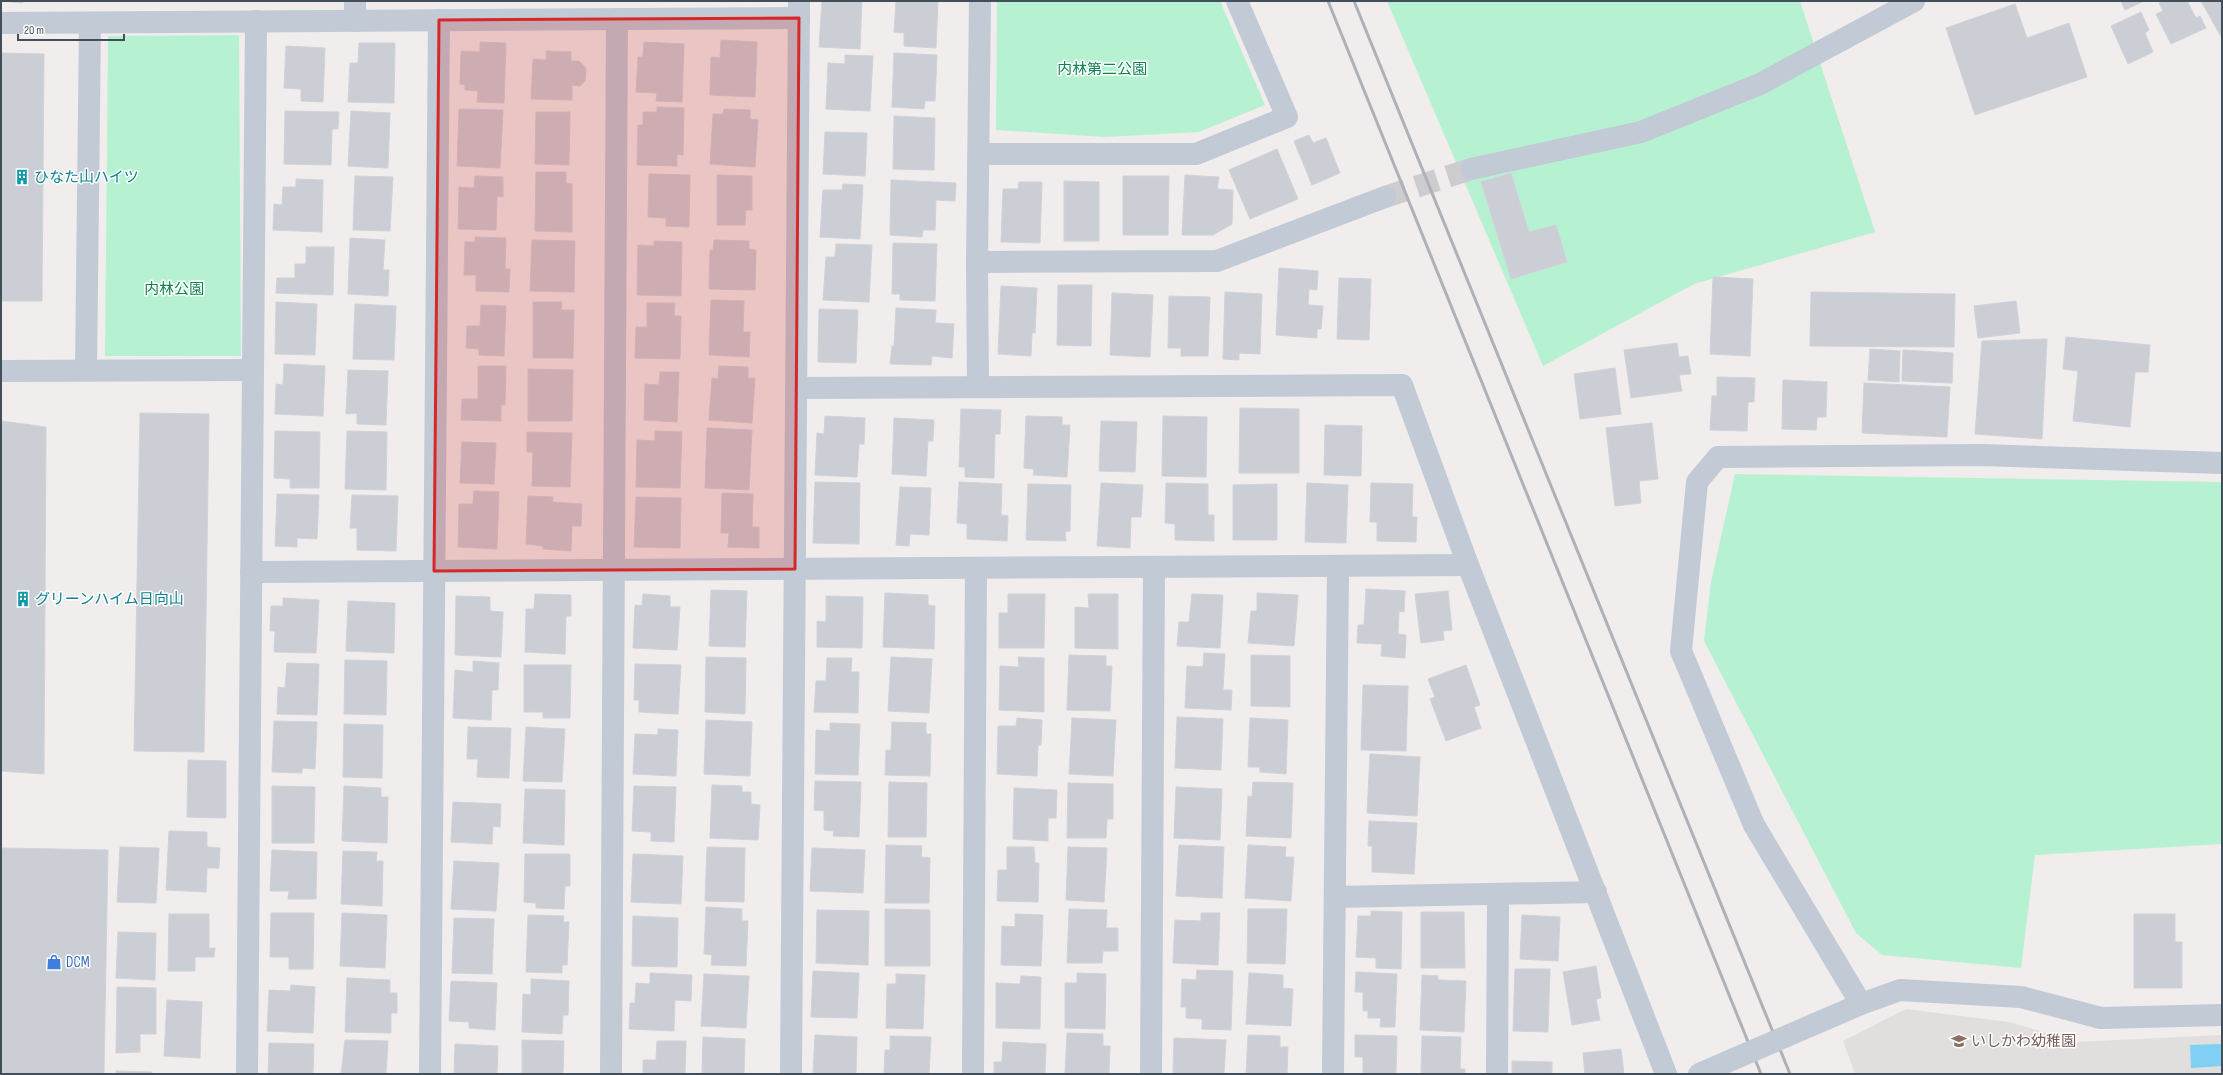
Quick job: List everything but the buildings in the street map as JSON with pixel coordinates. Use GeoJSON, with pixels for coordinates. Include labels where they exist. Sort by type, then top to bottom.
{"type":"FeatureCollection","features":[{"type":"Feature","properties":{"kind":"street"},"geometry":{"type":"LineString","coordinates":[[978,387],[977,262],[980,1]]}},
{"type":"Feature","properties":{"kind":"street"},"geometry":{"type":"LineString","coordinates":[[979,154],[1196,154],[1287,117],[1238,1]]}},
{"type":"Feature","properties":{"kind":"street"},"geometry":{"type":"LineString","coordinates":[[1471,169],[1641,132],[1760,84],[1914,1]]}},
{"type":"Feature","properties":{"kind":"street"},"geometry":{"type":"LineString","coordinates":[[1,23],[256,21],[355,11],[439,20],[617,19],[799,10],[791,1074]]}},
{"type":"Feature","properties":{"kind":"street"},"geometry":{"type":"LineString","coordinates":[[611,1074],[617,19]]}},
{"type":"Feature","properties":{"kind":"street"},"geometry":{"type":"LineString","coordinates":[[430,1074],[439,20]]}},
{"type":"Feature","properties":{"kind":"street"},"geometry":{"type":"LineString","coordinates":[[247,1074],[250,572],[254,370],[256,21]]}},
{"type":"Feature","properties":{"kind":"street"},"geometry":{"type":"LineString","coordinates":[[86,370],[90,23]]}},
{"type":"Feature","properties":{"kind":"street"},"geometry":{"type":"LineString","coordinates":[[977,262],[1217,261],[1385,197]]}},
{"type":"Feature","properties":{"kind":"street"},"geometry":{"type":"LineString","coordinates":[[1,371],[254,370]]}},
{"type":"Feature","properties":{"kind":"street"},"geometry":{"type":"LineString","coordinates":[[796,388],[1402,385],[1468,565],[1666,1074]]}},
{"type":"Feature","properties":{"kind":"street"},"geometry":{"type":"LineString","coordinates":[[1861,1004],[1754,825],[1681,651],[1697,482],[1718,457],[1981,455],[2222,463]]}},
{"type":"Feature","properties":{"kind":"street"},"geometry":{"type":"LineString","coordinates":[[250,572],[1468,565]]}},
{"type":"Feature","properties":{"kind":"street"},"geometry":{"type":"LineString","coordinates":[[1333,1074],[1338,566]]}},
{"type":"Feature","properties":{"kind":"street"},"geometry":{"type":"LineString","coordinates":[[1151,1074],[1154,567]]}},
{"type":"Feature","properties":{"kind":"street"},"geometry":{"type":"LineString","coordinates":[[973,1074],[976,568]]}},
{"type":"Feature","properties":{"kind":"street"},"geometry":{"type":"LineString","coordinates":[[1335,897],[1596,892]]}},
{"type":"Feature","properties":{"kind":"street"},"geometry":{"type":"LineString","coordinates":[[1497,1074],[1498,894]]}},
{"type":"Feature","properties":{"kind":"street"},"geometry":{"type":"LineString","coordinates":[[1699,1074],[1861,1004],[1900,990],[2021,997],[2101,1018],[2222,1015]]}},
{"type":"Feature","properties":{"kind":"highlighted area"},"geometry":{"type":"Polygon","coordinates":[[[799,18],[795,569],[434,571],[439,20],[799,18]]]}},
{"type":"Feature","properties":{"kind":"shaded area","name":"いしかわ幼稚園"},"geometry":{"type":"Polygon","coordinates":[[[1906,1009],[2009,1022],[2077,1042],[2222,1035],[2222,1074],[1855,1074],[1843,1041],[1906,1009]]]}},
{"type":"Feature","properties":{"kind":"green space","name":"内林第二公園"},"geometry":{"type":"Polygon","coordinates":[[[997,1],[1220,1],[1265,105],[1199,132],[1105,137],[996,130],[997,1]]]}},
{"type":"Feature","properties":{"kind":"green space"},"geometry":{"type":"Polygon","coordinates":[[[1387,1],[1800,1],[1875,232],[1694,284],[1543,366],[1387,1]]]}},
{"type":"Feature","properties":{"kind":"green space","name":"内林公園"},"geometry":{"type":"Polygon","coordinates":[[[239,35],[241,356],[105,356],[108,36],[239,35]]]}},
{"type":"Feature","properties":{"kind":"green space"},"geometry":{"type":"Polygon","coordinates":[[[1735,474],[2222,482],[2222,844],[2035,855],[2021,968],[1882,955],[1856,933],[1704,641],[1711,582],[1735,474]]]}},
{"type":"Feature","properties":{"kind":"water"},"geometry":{"type":"Polygon","coordinates":[[[2222,1044],[2222,1066],[2191,1068],[2190,1045],[2222,1044]]]}},
{"type":"Feature","properties":{"kind":"tunnel"},"geometry":{"type":"LineString","coordinates":[[1385,197],[1471,169]]}},
{"type":"Feature","properties":{"kind":"railway"},"geometry":{"type":"LineString","coordinates":[[1328,1],[1761,1074]]}},
{"type":"Feature","properties":{"kind":"railway"},"geometry":{"type":"LineString","coordinates":[[1354,1],[1790,1074]]}},
{"type":"Feature","properties":{"kind":"place","name":"ひなた山ハイツ"},"geometry":{"type":"Point","coordinates":[22,177]}},
{"type":"Feature","properties":{"kind":"place","name":"グリーンハイム日向山"},"geometry":{"type":"Point","coordinates":[23,599]}},
{"type":"Feature","properties":{"kind":"place","name":"DCM"},"geometry":{"type":"Point","coordinates":[54,962]}},
{"type":"Feature","properties":{"kind":"place","name":"いしかわ幼稚園"},"geometry":{"type":"Point","coordinates":[1959,1041]}}]}
